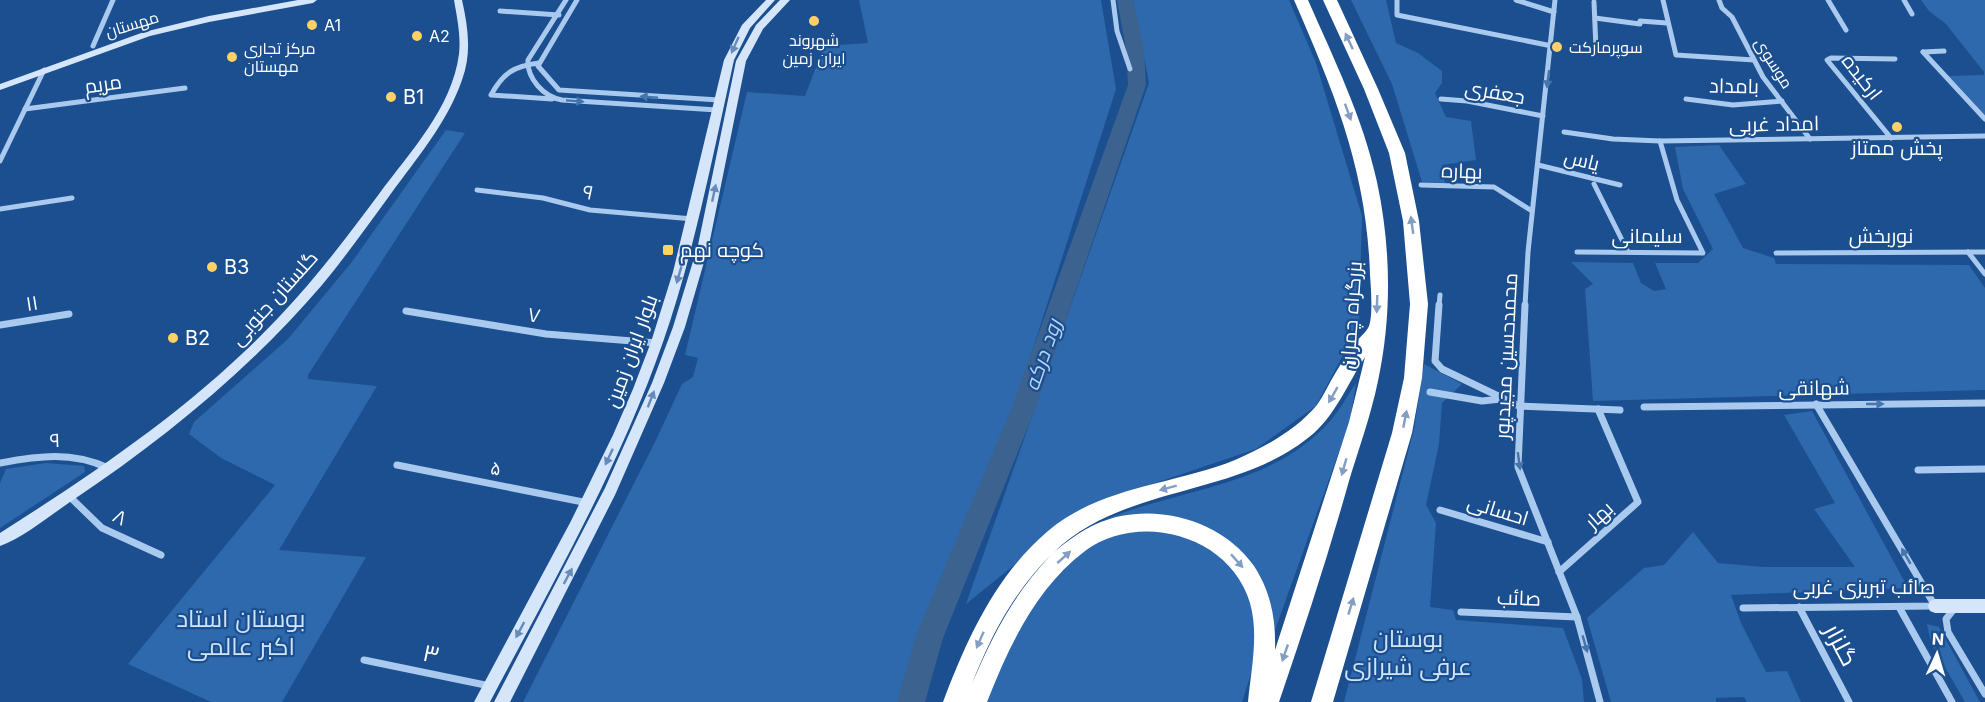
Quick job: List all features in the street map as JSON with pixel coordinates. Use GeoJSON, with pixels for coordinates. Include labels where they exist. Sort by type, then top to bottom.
{"type":"FeatureCollection","features":[{"type":"Feature","properties":{"kind":"highway","name":"بزرگراه چمران"},"geometry":{"type":"LineString","coordinates":[[1268,702],[1310,582],[1369,381],[1377,329],[1379,270],[1368,181],[1338,86],[1301,0]]}},
{"type":"Feature","properties":{"kind":"highway"},"geometry":{"type":"LineString","coordinates":[[1322,702],[1402,433],[1413,378],[1419,304],[1412,221],[1397,153],[1371,89],[1330,0]]}},
{"type":"Feature","properties":{"kind":"highway"},"geometry":{"type":"LineString","coordinates":[[954,702],[986,627],[1003,598],[1020,573],[1059,534],[1084,517],[1114,503],[1211,476],[1276,449],[1301,432],[1323,411],[1359,348],[1377,329]]}},
{"type":"Feature","properties":{"kind":"highway"},"geometry":{"type":"LineString","coordinates":[[976,702],[1010,627],[1043,578],[1081,543],[1104,529],[1125,522],[1148,520],[1187,527],[1204,535],[1228,551],[1250,578],[1259,597],[1265,630],[1259,702]]}},
{"type":"Feature","properties":{"kind":"main road"},"geometry":{"type":"LineString","coordinates":[[0,81],[171,23],[282,0]]}},
{"type":"Feature","properties":{"kind":"main road","name":"مهستان"},"geometry":{"type":"LineString","coordinates":[[92,50],[187,24],[313,0]]}},
{"type":"Feature","properties":{"kind":"main road","name":"گلستان جنوبی"},"geometry":{"type":"LineString","coordinates":[[0,540],[70,497],[183,414],[243,361],[318,283],[434,127],[459,83],[465,26],[458,0]]}},
{"type":"Feature","properties":{"kind":"main road","name":"بلوار ایران زمین"},"geometry":{"type":"LineString","coordinates":[[482,702],[588,503],[619,436],[657,343],[693,219],[715,104],[729,60],[737,38],[750,20],[771,0]]}},
{"type":"Feature","properties":{"kind":"main road","name":"بلوار ایران زمین"},"geometry":{"type":"LineString","coordinates":[[502,702],[605,506],[635,438],[672,345],[697,271],[741,61],[761,23],[786,0]]}},
{"type":"Feature","properties":{"kind":"main road"},"geometry":{"type":"LineString","coordinates":[[0,87],[44,67]]}},
{"type":"Feature","properties":{"kind":"main road"},"geometry":{"type":"LineString","coordinates":[[693,219],[709,219]]}},
{"type":"Feature","properties":{"kind":"main road","name":"صائب تبریزی غربی"},"geometry":{"type":"LineString","coordinates":[[1935,606],[1985,606]]}},
{"type":"Feature","properties":{"kind":"street"},"geometry":{"type":"LineString","coordinates":[[92,50],[113,0]]}},
{"type":"Feature","properties":{"kind":"street"},"geometry":{"type":"LineString","coordinates":[[557,99],[549,96],[529,75],[527,64],[566,0]]}},
{"type":"Feature","properties":{"kind":"street"},"geometry":{"type":"LineString","coordinates":[[577,0],[539,63],[540,70],[559,90],[715,104]]}},
{"type":"Feature","properties":{"kind":"street"},"geometry":{"type":"LineString","coordinates":[[1113,0],[1118,31],[1130,69]]}},
{"type":"Feature","properties":{"kind":"street"},"geometry":{"type":"LineString","coordinates":[[1397,0],[1397,15],[1552,46]]}},
{"type":"Feature","properties":{"kind":"street"},"geometry":{"type":"LineString","coordinates":[[1516,0],[1554,12]]}},
{"type":"Feature","properties":{"kind":"street","name":"محمدحسین مجیدپور"},"geometry":{"type":"LineString","coordinates":[[1555,0],[1552,46],[1532,211],[1519,406],[1518,467],[1577,616],[1600,702]]}},
{"type":"Feature","properties":{"kind":"street"},"geometry":{"type":"LineString","coordinates":[[1663,0],[1676,55],[1754,60]]}},
{"type":"Feature","properties":{"kind":"street","name":"موسوی"},"geometry":{"type":"LineString","coordinates":[[1719,0],[1722,8],[1732,17],[1763,76],[1810,139]]}},
{"type":"Feature","properties":{"kind":"street"},"geometry":{"type":"LineString","coordinates":[[1828,0],[1846,30]]}},
{"type":"Feature","properties":{"kind":"street"},"geometry":{"type":"LineString","coordinates":[[1904,0],[1912,14]]}},
{"type":"Feature","properties":{"kind":"street"},"geometry":{"type":"LineString","coordinates":[[1594,2],[1596,49]]}},
{"type":"Feature","properties":{"kind":"street"},"geometry":{"type":"LineString","coordinates":[[500,11],[567,16]]}},
{"type":"Feature","properties":{"kind":"street"},"geometry":{"type":"LineString","coordinates":[[1595,18],[1640,24],[1640,21],[1667,23]]}},
{"type":"Feature","properties":{"kind":"street"},"geometry":{"type":"LineString","coordinates":[[1944,51],[1923,52],[1985,119]]}},
{"type":"Feature","properties":{"kind":"street","name":"ارکیده"},"geometry":{"type":"LineString","coordinates":[[1891,138],[1827,60],[1831,58],[1895,59]]}},
{"type":"Feature","properties":{"kind":"street"},"geometry":{"type":"LineString","coordinates":[[539,63],[512,68],[502,75],[491,95],[715,104]]}},
{"type":"Feature","properties":{"kind":"street"},"geometry":{"type":"LineString","coordinates":[[0,161],[44,67]]}},
{"type":"Feature","properties":{"kind":"street","name":"مریم"},"geometry":{"type":"LineString","coordinates":[[25,109],[185,88]]}},
{"type":"Feature","properties":{"kind":"street","name":"جعفری"},"geometry":{"type":"LineString","coordinates":[[1441,99],[1467,101],[1543,116]]}},
{"type":"Feature","properties":{"kind":"street","name":"بامداد"},"geometry":{"type":"LineString","coordinates":[[1686,99],[1733,105],[1782,100]]}},
{"type":"Feature","properties":{"kind":"street","name":"امداد غربی"},"geometry":{"type":"LineString","coordinates":[[1564,132],[1613,139],[1660,141],[1985,136]]}},
{"type":"Feature","properties":{"kind":"street","name":"سلیمانی"},"geometry":{"type":"LineString","coordinates":[[1577,252],[1703,253],[1677,200],[1660,141]]}},
{"type":"Feature","properties":{"kind":"street","name":"یاس"},"geometry":{"type":"LineString","coordinates":[[1538,165],[1620,185]]}},
{"type":"Feature","properties":{"kind":"street","name":"بهاره"},"geometry":{"type":"LineString","coordinates":[[1421,184],[1494,188],[1532,211]]}},
{"type":"Feature","properties":{"kind":"street"},"geometry":{"type":"LineString","coordinates":[[1594,184],[1628,252]]}},
{"type":"Feature","properties":{"kind":"street","name":"۹"},"geometry":{"type":"LineString","coordinates":[[477,190],[543,198],[600,211],[693,219]]}},
{"type":"Feature","properties":{"kind":"street"},"geometry":{"type":"LineString","coordinates":[[0,209],[72,198]]}},
{"type":"Feature","properties":{"kind":"street"},"geometry":{"type":"LineString","coordinates":[[1968,252],[1985,274]]}},
{"type":"Feature","properties":{"kind":"street","name":"نوربخش"},"geometry":{"type":"LineString","coordinates":[[1776,253],[1985,252]]}},
{"type":"Feature","properties":{"kind":"street"},"geometry":{"type":"LineString","coordinates":[[1440,295],[1435,361],[1437,366],[1519,406],[1620,410]]}},
{"type":"Feature","properties":{"kind":"street","name":"۷"},"geometry":{"type":"LineString","coordinates":[[406,311],[546,334],[657,343]]}},
{"type":"Feature","properties":{"kind":"street","name":"۱۱"},"geometry":{"type":"LineString","coordinates":[[0,325],[69,314]]}},
{"type":"Feature","properties":{"kind":"street"},"geometry":{"type":"LineString","coordinates":[[1430,392],[1482,401],[1502,399]]}},
{"type":"Feature","properties":{"kind":"street"},"geometry":{"type":"LineString","coordinates":[[1816,404],[1935,606]]}},
{"type":"Feature","properties":{"kind":"street","name":"شهانقی"},"geometry":{"type":"LineString","coordinates":[[1644,407],[1985,404]]}},
{"type":"Feature","properties":{"kind":"street","name":"بهار"},"geometry":{"type":"LineString","coordinates":[[1560,572],[1638,502],[1598,409]]}},
{"type":"Feature","properties":{"kind":"street","name":"۹"},"geometry":{"type":"LineString","coordinates":[[0,463],[25,458],[80,456],[109,468]]}},
{"type":"Feature","properties":{"kind":"street","name":"۵"},"geometry":{"type":"LineString","coordinates":[[398,465],[588,503]]}},
{"type":"Feature","properties":{"kind":"street"},"geometry":{"type":"LineString","coordinates":[[1918,470],[1985,469]]}},
{"type":"Feature","properties":{"kind":"street","name":"۸"},"geometry":{"type":"LineString","coordinates":[[70,497],[102,528],[162,555]]}},
{"type":"Feature","properties":{"kind":"street","name":"احسانی"},"geometry":{"type":"LineString","coordinates":[[1440,510],[1548,542]]}},
{"type":"Feature","properties":{"kind":"street","name":"صائب تبریزی غربی"},"geometry":{"type":"LineString","coordinates":[[1743,608],[1935,606]]}},
{"type":"Feature","properties":{"kind":"street"},"geometry":{"type":"LineString","coordinates":[[1960,606],[1947,615],[1945,623],[1948,632],[1985,694]]}},
{"type":"Feature","properties":{"kind":"street","name":"گلزار"},"geometry":{"type":"LineString","coordinates":[[1798,607],[1849,702]]}},
{"type":"Feature","properties":{"kind":"street"},"geometry":{"type":"LineString","coordinates":[[1899,607],[1952,702]]}},
{"type":"Feature","properties":{"kind":"street","name":"صائب"},"geometry":{"type":"LineString","coordinates":[[1461,612],[1577,616]]}},
{"type":"Feature","properties":{"kind":"street","name":"۳"},"geometry":{"type":"LineString","coordinates":[[364,660],[490,686]]}},
{"type":"Feature","properties":{"kind":"green space"},"geometry":{"type":"Polygon","coordinates":[[[859,0],[1101,0],[1116,89],[920,702],[523,702],[682,384],[693,377],[698,358],[685,355],[747,92],[805,96],[824,46],[868,43],[859,0]]]}},
{"type":"Feature","properties":{"kind":"green space"},"geometry":{"type":"Polygon","coordinates":[[[1133,0],[1289,0],[1316,63],[1362,216],[1359,325],[1316,406],[1256,449],[1087,506],[966,604],[1149,83],[1133,0]]]}},
{"type":"Feature","properties":{"kind":"green space"},"geometry":{"type":"Polygon","coordinates":[[[1351,0],[1386,0],[1396,43],[1418,53],[1442,71],[1442,83],[1435,93],[1446,117],[1471,121],[1476,160],[1442,165],[1445,183],[1422,182],[1392,84],[1351,0]]]}},
{"type":"Feature","properties":{"kind":"green space"},"geometry":{"type":"Polygon","coordinates":[[[1921,0],[1985,0],[1985,115],[1949,76],[1984,75],[1984,72],[1946,24],[1929,11],[1921,0]]]}},
{"type":"Feature","properties":{"kind":"green space","name":"بوستان استاد اکبر عالمی"},"geometry":{"type":"Polygon","coordinates":[[[446,130],[465,133],[308,375],[308,379],[377,386],[279,550],[366,557],[282,702],[211,702],[128,664],[275,485],[221,458],[189,434],[194,422],[288,339],[351,263],[446,130]]]}},
{"type":"Feature","properties":{"kind":"green space"},"geometry":{"type":"Polygon","coordinates":[[[1719,145],[1746,184],[1714,194],[1743,248],[1774,258],[1776,264],[1969,265],[1985,288],[1985,390],[1593,401],[1585,289],[1593,284],[1571,262],[1633,263],[1641,283],[1654,291],[1666,289],[1655,263],[1698,263],[1713,249],[1683,189],[1675,147],[1719,145]]]}},
{"type":"Feature","properties":{"kind":"green space","name":"بوستان عرفی شیرازی"},"geometry":{"type":"Polygon","coordinates":[[[1424,364],[1462,384],[1442,403],[1439,444],[1426,505],[1436,523],[1430,607],[1453,610],[1456,620],[1563,628],[1582,679],[1584,702],[1344,702],[1414,429],[1424,364]]]}},
{"type":"Feature","properties":{"kind":"green space"},"geometry":{"type":"Polygon","coordinates":[[[1356,383],[1350,421],[1275,630],[1246,560],[1132,515],[1104,520],[1133,509],[1224,483],[1281,460],[1307,443],[1330,421],[1356,383]]]}},
{"type":"Feature","properties":{"kind":"green space"},"geometry":{"type":"Polygon","coordinates":[[[1812,411],[1908,588],[1731,595],[1741,623],[1766,672],[1787,671],[1801,702],[1747,702],[1744,697],[1716,698],[1716,702],[1611,702],[1587,618],[1644,568],[1664,565],[1693,532],[1718,563],[1763,567],[1855,567],[1814,509],[1835,503],[1784,415],[1812,411]]]}},
{"type":"Feature","properties":{"kind":"green space"},"geometry":{"type":"Polygon","coordinates":[[[46,463],[84,466],[85,472],[0,528],[0,483],[6,469],[46,463]]]}},
{"type":"Feature","properties":{"kind":"green space"},"geometry":{"type":"Polygon","coordinates":[[[1147,527],[1190,536],[1236,569],[1256,613],[1254,664],[1242,702],[985,702],[1015,635],[1041,593],[1056,574],[1093,543],[1112,535],[1147,527]]]}},
{"type":"Feature","properties":{"kind":"green space"},"geometry":{"type":"Polygon","coordinates":[[[1927,624],[1939,627],[1980,702],[1965,702],[1931,643],[1927,624]]]}},
{"type":"Feature","properties":{"kind":"waterway","name":"رود درکه"},"geometry":{"type":"LineString","coordinates":[[911,702],[929,638],[1024,407],[1137,85],[1135,49],[1125,0]]}},
{"type":"Feature","properties":{"kind":"place","name":"شهروند ایران زمین"},"geometry":{"type":"Point","coordinates":[814,21]}},
{"type":"Feature","properties":{"kind":"place","name":"A1"},"geometry":{"type":"Point","coordinates":[312,25]}},
{"type":"Feature","properties":{"kind":"place","name":"A2"},"geometry":{"type":"Point","coordinates":[417,36]}},
{"type":"Feature","properties":{"kind":"place","name":"سوپرمارکت"},"geometry":{"type":"Point","coordinates":[1557,47]}},
{"type":"Feature","properties":{"kind":"place","name":"مرکز تجاری مهستان"},"geometry":{"type":"Point","coordinates":[232,57]}},
{"type":"Feature","properties":{"kind":"place","name":"B1"},"geometry":{"type":"Point","coordinates":[391,97]}},
{"type":"Feature","properties":{"kind":"place","name":"پخش ممتاز"},"geometry":{"type":"Point","coordinates":[1897,127]}},
{"type":"Feature","properties":{"kind":"place","name":"کوچه نهم"},"geometry":{"type":"Point","coordinates":[668,250]}},
{"type":"Feature","properties":{"kind":"place","name":"B3"},"geometry":{"type":"Point","coordinates":[212,267]}},
{"type":"Feature","properties":{"kind":"place","name":"B2"},"geometry":{"type":"Point","coordinates":[173,338]}}]}
